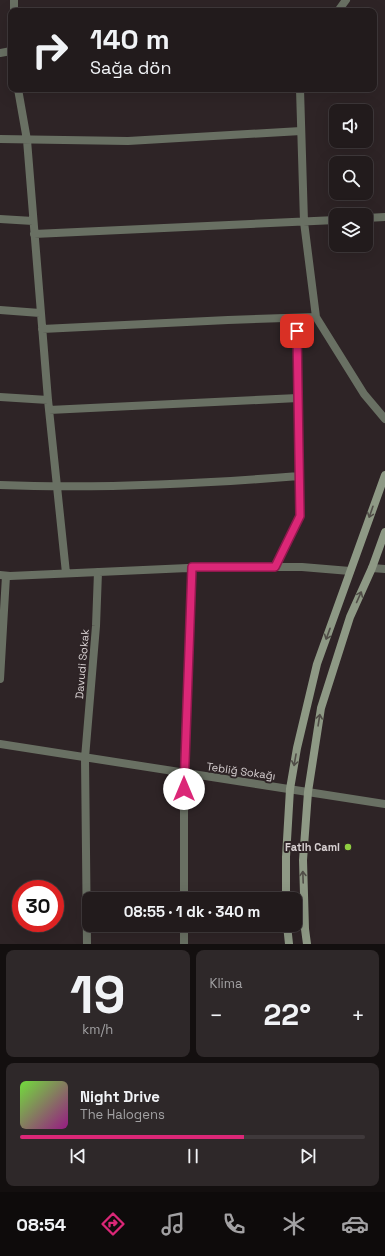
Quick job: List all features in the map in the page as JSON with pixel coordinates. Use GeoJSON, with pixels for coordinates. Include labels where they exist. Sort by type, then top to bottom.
{"type":"FeatureCollection","features":[{"type":"Feature","properties":{"kind":"main road"},"geometry":{"type":"LineString","coordinates":[[286,892],[286,857],[290,789],[297,748],[317,664],[385,475]]}},
{"type":"Feature","properties":{"kind":"main road"},"geometry":{"type":"LineString","coordinates":[[307,944],[305,929],[303,860],[308,792],[321,708],[350,617],[372,568],[385,532]]}},
{"type":"Feature","properties":{"kind":"main road"},"geometry":{"type":"LineString","coordinates":[[288,932],[289,944]]}},
{"type":"Feature","properties":{"kind":"street"},"geometry":{"type":"LineString","coordinates":[[19,92],[27,140],[40,313],[66,573]]}},
{"type":"Feature","properties":{"kind":"street"},"geometry":{"type":"LineString","coordinates":[[300,92],[304,222],[316,317],[364,394],[385,419]]}},
{"type":"Feature","properties":{"kind":"street"},"geometry":{"type":"LineString","coordinates":[[0,139],[128,141],[301,131]]}},
{"type":"Feature","properties":{"kind":"street"},"geometry":{"type":"LineString","coordinates":[[373,218],[385,217]]}},
{"type":"Feature","properties":{"kind":"street"},"geometry":{"type":"LineString","coordinates":[[0,219],[33,221]]}},
{"type":"Feature","properties":{"kind":"street"},"geometry":{"type":"LineString","coordinates":[[34,234],[329,220]]}},
{"type":"Feature","properties":{"kind":"street"},"geometry":{"type":"LineString","coordinates":[[0,310],[40,313]]}},
{"type":"Feature","properties":{"kind":"street"},"geometry":{"type":"LineString","coordinates":[[42,329],[316,317]]}},
{"type":"Feature","properties":{"kind":"street"},"geometry":{"type":"LineString","coordinates":[[275,567],[300,516],[297,318]]}},
{"type":"Feature","properties":{"kind":"street"},"geometry":{"type":"LineString","coordinates":[[0,397],[48,400]]}},
{"type":"Feature","properties":{"kind":"street"},"geometry":{"type":"LineString","coordinates":[[49,410],[298,398]]}},
{"type":"Feature","properties":{"kind":"street"},"geometry":{"type":"LineString","coordinates":[[0,485],[57,487],[234,482],[299,476]]}},
{"type":"Feature","properties":{"kind":"street"},"geometry":{"type":"LineString","coordinates":[[0,679],[3,575],[192,567],[302,567],[350,571]]}},
{"type":"Feature","properties":{"kind":"street"},"geometry":{"type":"LineString","coordinates":[[184,892],[184,774],[192,567]]}},
{"type":"Feature","properties":{"kind":"street"},"geometry":{"type":"LineString","coordinates":[[372,568],[385,569]]}},
{"type":"Feature","properties":{"kind":"street","name":"Davudi Sokak"},"geometry":{"type":"LineString","coordinates":[[87,944],[85,758],[96,626],[98,572]]}},
{"type":"Feature","properties":{"kind":"street","name":"Tebliğ Sokağı"},"geometry":{"type":"LineString","coordinates":[[0,744],[184,774],[385,804]]}},
{"type":"Feature","properties":{"kind":"street"},"geometry":{"type":"LineString","coordinates":[[184,932],[184,944]]}},
{"type":"Feature","properties":{"kind":"place","name":"Fatih Cami"},"geometry":{"type":"Point","coordinates":[348,847]}},
{"type":"Feature","properties":{"kind":"route"},"geometry":{"type":"LineString","coordinates":[[184,789],[192,567],[275,567],[300,516],[297,331]]}}]}
